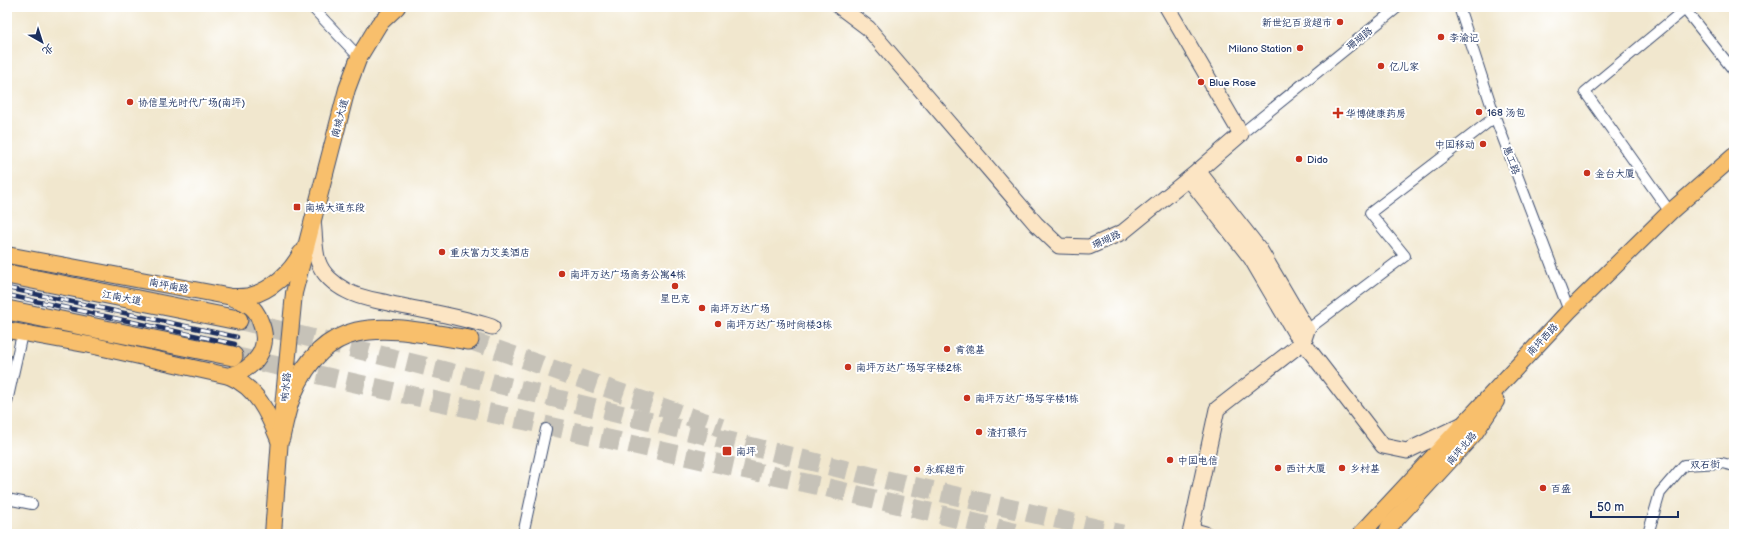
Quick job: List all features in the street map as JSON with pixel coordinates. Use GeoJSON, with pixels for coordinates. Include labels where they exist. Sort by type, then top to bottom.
{"type":"FeatureCollection","features":[{"type":"Feature","properties":{"kind":"highway","name":"江南大道"},"geometry":{"type":"LineString","coordinates":[[7,274],[238,320]]}},
{"type":"Feature","properties":{"kind":"highway"},"geometry":{"type":"LineString","coordinates":[[7,310],[233,356]]}},
{"type":"Feature","properties":{"kind":"highway"},"geometry":{"type":"LineString","coordinates":[[279,440],[291,396],[298,381],[308,364],[318,353],[337,339],[362,330],[391,328],[469,340]]}},
{"type":"Feature","properties":{"kind":"main road","name":"南城大道"},"geometry":{"type":"LineString","coordinates":[[308,241],[347,89],[360,57],[379,24],[397,7]]}},
{"type":"Feature","properties":{"kind":"main road","name":"南坪西路"},"geometry":{"type":"LineString","coordinates":[[1361,534],[1569,311],[1670,212],[1734,156]]}},
{"type":"Feature","properties":{"kind":"main road","name":"南坪南路"},"geometry":{"type":"LineString","coordinates":[[7,255],[232,297],[250,296],[270,287],[296,263],[308,241]]}},
{"type":"Feature","properties":{"kind":"main road","name":"响水路"},"geometry":{"type":"LineString","coordinates":[[272,534],[279,440],[294,293],[308,241]]}},
{"type":"Feature","properties":{"kind":"main road"},"geometry":{"type":"LineString","coordinates":[[229,376],[242,372],[251,365],[260,353],[264,343],[263,327],[257,313],[248,304],[232,297]]}},
{"type":"Feature","properties":{"kind":"main road"},"geometry":{"type":"LineString","coordinates":[[15,332],[90,345],[229,376],[241,381],[257,397],[271,421],[279,440]]}},
{"type":"Feature","properties":{"kind":"main road","name":"南坪北路"},"geometry":{"type":"LineString","coordinates":[[1386,534],[1390,527],[1474,434],[1528,355]]}},
{"type":"Feature","properties":{"kind":"street"},"geometry":{"type":"LineString","coordinates":[[312,7],[360,57]]}},
{"type":"Feature","properties":{"kind":"street","name":"珊瑚路"},"geometry":{"type":"LineString","coordinates":[[840,7],[868,28],[1036,224],[1059,246],[1089,247],[1123,232],[1398,7]]}},
{"type":"Feature","properties":{"kind":"street"},"geometry":{"type":"LineString","coordinates":[[859,7],[859,11],[868,28]]}},
{"type":"Feature","properties":{"kind":"street"},"geometry":{"type":"LineString","coordinates":[[1167,7],[1241,134]]}},
{"type":"Feature","properties":{"kind":"street","name":"惠工路"},"geometry":{"type":"LineString","coordinates":[[1459,7],[1495,117],[1569,311]]}},
{"type":"Feature","properties":{"kind":"street"},"geometry":{"type":"LineString","coordinates":[[1670,212],[1585,92],[1684,8],[1734,71]]}},
{"type":"Feature","properties":{"kind":"street"},"geometry":{"type":"LineString","coordinates":[[1195,533],[1217,409],[1302,335],[1405,256],[1370,213],[1495,117]]}},
{"type":"Feature","properties":{"kind":"street"},"geometry":{"type":"LineString","coordinates":[[1193,175],[1260,250],[1302,335],[1383,446],[1407,451],[1464,424]]}},
{"type":"Feature","properties":{"kind":"street"},"geometry":{"type":"LineString","coordinates":[[313,220],[318,261],[324,272],[335,284],[348,292],[374,300],[425,312],[470,320],[492,327]]}},
{"type":"Feature","properties":{"kind":"street"},"geometry":{"type":"LineString","coordinates":[[7,402],[15,332]]}},
{"type":"Feature","properties":{"kind":"street"},"geometry":{"type":"LineString","coordinates":[[523,534],[546,429]]}},
{"type":"Feature","properties":{"kind":"street","name":"双石街"},"geometry":{"type":"LineString","coordinates":[[1648,534],[1660,494],[1684,465],[1722,463],[1734,466]]}},
{"type":"Feature","properties":{"kind":"street"},"geometry":{"type":"LineString","coordinates":[[7,499],[32,504]]}},
{"type":"Feature","properties":{"kind":"street"},"geometry":{"type":"LineString","coordinates":[[1352,534],[1385,507]]}},
{"type":"Feature","properties":{"kind":"tunnel"},"geometry":{"type":"LineString","coordinates":[[238,320],[887,480],[1122,534]]}},
{"type":"Feature","properties":{"kind":"tunnel"},"geometry":{"type":"LineString","coordinates":[[469,340],[722,428]]}},
{"type":"Feature","properties":{"kind":"tunnel"},"geometry":{"type":"LineString","coordinates":[[233,356],[820,486],[1022,534]]}},
{"type":"Feature","properties":{"kind":"railway"},"geometry":{"type":"LineString","coordinates":[[7,288],[237,337]]}},
{"type":"Feature","properties":{"kind":"railway"},"geometry":{"type":"LineString","coordinates":[[7,295],[235,344]]}},
{"type":"Feature","properties":{"kind":"place","name":"新世纪百货超市"},"geometry":{"type":"Point","coordinates":[1340,22]}},
{"type":"Feature","properties":{"kind":"place","name":"李渝记"},"geometry":{"type":"Point","coordinates":[1441,37]}},
{"type":"Feature","properties":{"kind":"place","name":"Milano Station"},"geometry":{"type":"Point","coordinates":[1300,48]}},
{"type":"Feature","properties":{"kind":"place","name":"亿儿家"},"geometry":{"type":"Point","coordinates":[1381,66]}},
{"type":"Feature","properties":{"kind":"place","name":"Blue Rose"},"geometry":{"type":"Point","coordinates":[1201,82]}},
{"type":"Feature","properties":{"kind":"place","name":"协信星光时代广场(南坪)"},"geometry":{"type":"Point","coordinates":[130,102]}},
{"type":"Feature","properties":{"kind":"place","name":"168 汤包"},"geometry":{"type":"Point","coordinates":[1479,112]}},
{"type":"Feature","properties":{"kind":"place","name":"华博健康药房"},"geometry":{"type":"Point","coordinates":[1338,113]}},
{"type":"Feature","properties":{"kind":"place","name":"中国移动"},"geometry":{"type":"Point","coordinates":[1483,144]}},
{"type":"Feature","properties":{"kind":"place","name":"Dido"},"geometry":{"type":"Point","coordinates":[1299,159]}},
{"type":"Feature","properties":{"kind":"place","name":"金台大厦"},"geometry":{"type":"Point","coordinates":[1587,173]}},
{"type":"Feature","properties":{"kind":"place","name":"南城大道东段"},"geometry":{"type":"Point","coordinates":[297,207]}},
{"type":"Feature","properties":{"kind":"place","name":"重庆富力艾美酒店"},"geometry":{"type":"Point","coordinates":[442,252]}},
{"type":"Feature","properties":{"kind":"place","name":"南坪万达广场商务公寓4栋"},"geometry":{"type":"Point","coordinates":[562,274]}},
{"type":"Feature","properties":{"kind":"place","name":"星巴克"},"geometry":{"type":"Point","coordinates":[675,286]}},
{"type":"Feature","properties":{"kind":"place","name":"南坪万达广场"},"geometry":{"type":"Point","coordinates":[702,308]}},
{"type":"Feature","properties":{"kind":"place","name":"南坪万达广场时尚楼3栋"},"geometry":{"type":"Point","coordinates":[718,324]}},
{"type":"Feature","properties":{"kind":"place","name":"肯德基"},"geometry":{"type":"Point","coordinates":[947,349]}},
{"type":"Feature","properties":{"kind":"place","name":"南坪万达广场写字楼2栋"},"geometry":{"type":"Point","coordinates":[848,367]}},
{"type":"Feature","properties":{"kind":"place","name":"南坪万达广场写字楼1栋"},"geometry":{"type":"Point","coordinates":[967,398]}},
{"type":"Feature","properties":{"kind":"place","name":"渣打银行"},"geometry":{"type":"Point","coordinates":[979,432]}},
{"type":"Feature","properties":{"kind":"place","name":"南坪"},"geometry":{"type":"Point","coordinates":[727,451]}},
{"type":"Feature","properties":{"kind":"place","name":"中国电信"},"geometry":{"type":"Point","coordinates":[1170,460]}},
{"type":"Feature","properties":{"kind":"place","name":"西计大厦"},"geometry":{"type":"Point","coordinates":[1278,468]}},
{"type":"Feature","properties":{"kind":"place","name":"乡村基"},"geometry":{"type":"Point","coordinates":[1342,468]}},
{"type":"Feature","properties":{"kind":"place","name":"永辉超市"},"geometry":{"type":"Point","coordinates":[917,469]}},
{"type":"Feature","properties":{"kind":"place","name":"百盛"},"geometry":{"type":"Point","coordinates":[1543,488]}}]}
